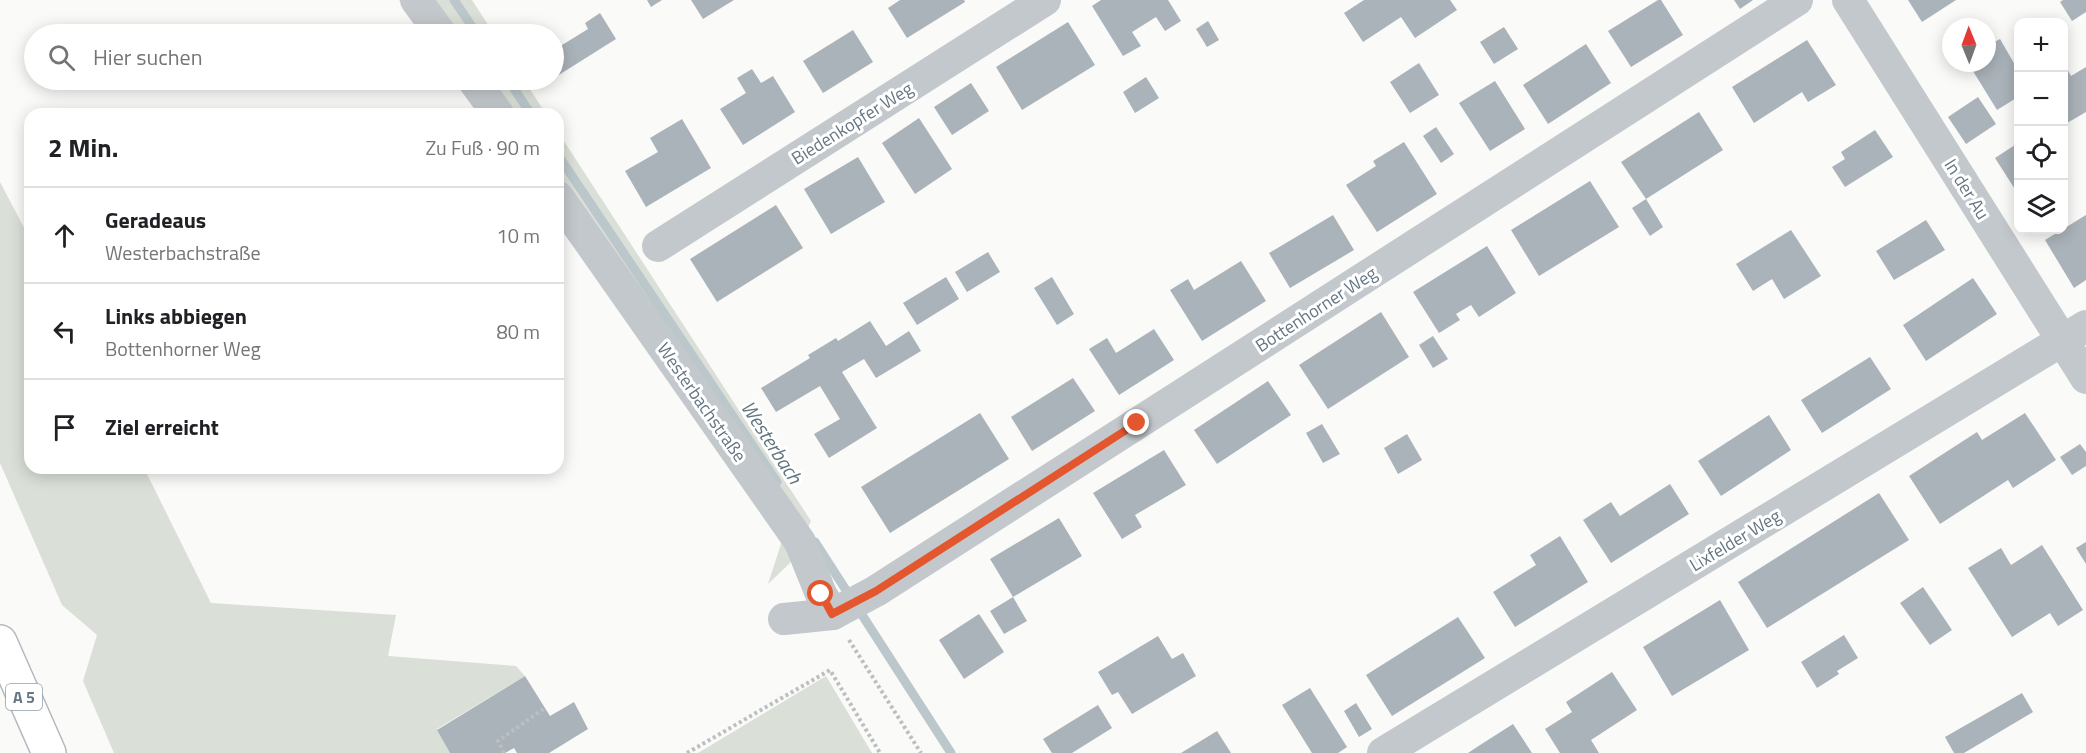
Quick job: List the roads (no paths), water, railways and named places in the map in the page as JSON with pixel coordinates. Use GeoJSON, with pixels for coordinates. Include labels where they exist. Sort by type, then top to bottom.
{"type":"FeatureCollection","features":[{"type":"Feature","properties":{"kind":"highway","name":"A 5"},"geometry":{"type":"LineString","coordinates":[[0,642],[49,753]]}},
{"type":"Feature","properties":{"kind":"street"},"geometry":{"type":"LineString","coordinates":[[416,0],[434,24]]}},
{"type":"Feature","properties":{"kind":"street","name":"Biedenkopfer Weg"},"geometry":{"type":"LineString","coordinates":[[658,246],[1045,0]]}},
{"type":"Feature","properties":{"kind":"street","name":"Bottenhorner Weg"},"geometry":{"type":"LineString","coordinates":[[837,612],[876,591],[1797,0]]}},
{"type":"Feature","properties":{"kind":"street","name":"In der Au"},"geometry":{"type":"LineString","coordinates":[[1848,0],[2074,333],[2086,378]]}},
{"type":"Feature","properties":{"kind":"street"},"geometry":{"type":"LineString","coordinates":[[480,90],[494,108]]}},
{"type":"Feature","properties":{"kind":"street","name":"Westerbachstraße"},"geometry":{"type":"LineString","coordinates":[[564,206],[801,543],[821,594],[837,612]]}},
{"type":"Feature","properties":{"kind":"street","name":"Lixfelder Weg"},"geometry":{"type":"LineString","coordinates":[[1383,753],[2074,333]]}},
{"type":"Feature","properties":{"kind":"street"},"geometry":{"type":"LineString","coordinates":[[784,619],[837,612]]}},
{"type":"Feature","properties":{"kind":"waterway","name":"Westerbach"},"geometry":{"type":"LineString","coordinates":[[454,0],[470,24]]}},
{"type":"Feature","properties":{"kind":"waterway","name":"Westerbach"},"geometry":{"type":"LineString","coordinates":[[515,90],[527,108]]}},
{"type":"Feature","properties":{"kind":"waterway","name":"Westerbach"},"geometry":{"type":"LineString","coordinates":[[564,164],[777,482]]}},
{"type":"Feature","properties":{"kind":"waterway","name":"Westerbach"},"geometry":{"type":"LineString","coordinates":[[815,542],[951,753]]}}]}
